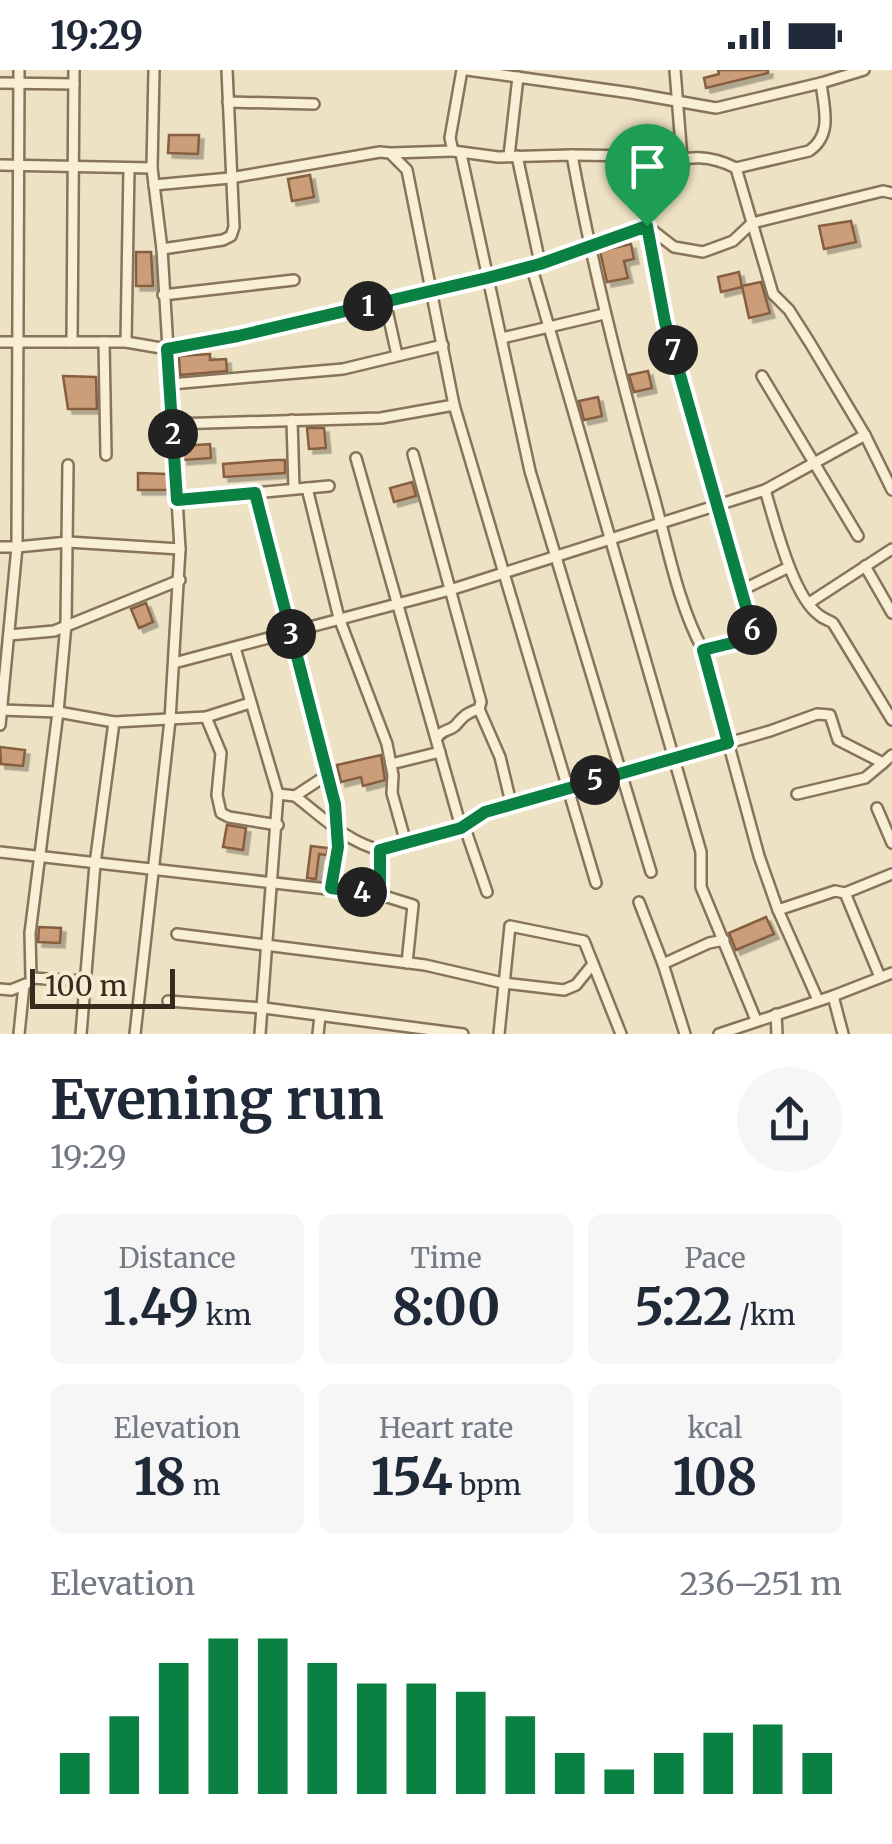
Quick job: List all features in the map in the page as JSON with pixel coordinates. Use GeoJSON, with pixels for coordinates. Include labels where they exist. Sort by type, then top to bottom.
{"type":"FeatureCollection","features":[{"type":"Feature","properties":{"kind":"street"},"geometry":{"type":"LineString","coordinates":[[0,725],[16,547],[19,70]]}},
{"type":"Feature","properties":{"kind":"street"},"geometry":{"type":"LineString","coordinates":[[72,342],[74,70]]}},
{"type":"Feature","properties":{"kind":"street"},"geometry":{"type":"LineString","coordinates":[[135,1034],[170,720],[180,580],[162,249],[152,168],[154,70]]}},
{"type":"Feature","properties":{"kind":"street"},"geometry":{"type":"LineString","coordinates":[[162,249],[223,240],[231,236],[234,228],[227,70]]}},
{"type":"Feature","properties":{"kind":"street"},"geometry":{"type":"LineString","coordinates":[[651,872],[515,414],[502,338],[457,153],[450,138],[464,70],[722,108],[864,70]]}},
{"type":"Feature","properties":{"kind":"street"},"geometry":{"type":"LineString","coordinates":[[676,70],[682,159]]}},
{"type":"Feature","properties":{"kind":"street"},"geometry":{"type":"LineString","coordinates":[[518,77],[513,156],[550,328],[701,852],[701,887],[756,1020]]}},
{"type":"Feature","properties":{"kind":"street"},"geometry":{"type":"LineString","coordinates":[[0,83],[74,84]]}},
{"type":"Feature","properties":{"kind":"street"},"geometry":{"type":"LineString","coordinates":[[703,650],[729,646],[751,634],[742,590],[665,322],[645,210],[649,188],[654,177],[682,159],[719,160],[736,168],[796,155],[818,145],[826,131],[822,83]]}},
{"type":"Feature","properties":{"kind":"street"},"geometry":{"type":"LineString","coordinates":[[228,102],[314,104]]}},
{"type":"Feature","properties":{"kind":"street"},"geometry":{"type":"LineString","coordinates":[[154,184],[230,178],[390,152],[643,156],[666,168]]}},
{"type":"Feature","properties":{"kind":"street"},"geometry":{"type":"LineString","coordinates":[[390,152],[407,170],[454,405],[596,884]]}},
{"type":"Feature","properties":{"kind":"street"},"geometry":{"type":"LineString","coordinates":[[572,155],[604,314],[674,573],[703,650],[759,856],[818,1000]]}},
{"type":"Feature","properties":{"kind":"street"},"geometry":{"type":"LineString","coordinates":[[0,165],[152,168]]}},
{"type":"Feature","properties":{"kind":"street"},"geometry":{"type":"LineString","coordinates":[[126,342],[129,168]]}},
{"type":"Feature","properties":{"kind":"street"},"geometry":{"type":"LineString","coordinates":[[736,168],[773,294],[789,310],[810,343],[865,435],[892,490]]}},
{"type":"Feature","properties":{"kind":"street"},"geometry":{"type":"LineString","coordinates":[[647,226],[674,247],[703,252],[733,241],[752,223],[892,192]]}},
{"type":"Feature","properties":{"kind":"street"},"geometry":{"type":"LineString","coordinates":[[0,342],[126,342],[167,349],[487,278],[647,226]]}},
{"type":"Feature","properties":{"kind":"street"},"geometry":{"type":"LineString","coordinates":[[163,295],[294,280]]}},
{"type":"Feature","properties":{"kind":"street"},"geometry":{"type":"LineString","coordinates":[[385,301],[397,355]]}},
{"type":"Feature","properties":{"kind":"street"},"geometry":{"type":"LineString","coordinates":[[502,338],[604,314]]}},
{"type":"Feature","properties":{"kind":"street"},"geometry":{"type":"LineString","coordinates":[[104,342],[106,455]]}},
{"type":"Feature","properties":{"kind":"street"},"geometry":{"type":"LineString","coordinates":[[171,384],[343,369],[443,345]]}},
{"type":"Feature","properties":{"kind":"street"},"geometry":{"type":"LineString","coordinates":[[762,376],[858,536]]}},
{"type":"Feature","properties":{"kind":"street"},"geometry":{"type":"LineString","coordinates":[[173,424],[382,418],[454,405]]}},
{"type":"Feature","properties":{"kind":"street"},"geometry":{"type":"LineString","coordinates":[[292,420],[294,488]]}},
{"type":"Feature","properties":{"kind":"street"},"geometry":{"type":"LineString","coordinates":[[174,664],[450,590],[766,490],[865,435]]}},
{"type":"Feature","properties":{"kind":"street"},"geometry":{"type":"LineString","coordinates":[[412,454],[473,665],[479,709],[500,758],[512,806]]}},
{"type":"Feature","properties":{"kind":"street"},"geometry":{"type":"LineString","coordinates":[[356,458],[461,828],[467,834],[487,892]]}},
{"type":"Feature","properties":{"kind":"street"},"geometry":{"type":"LineString","coordinates":[[19,1034],[28,982],[30,934],[66,624],[68,466]]}},
{"type":"Feature","properties":{"kind":"street"},"geometry":{"type":"LineString","coordinates":[[177,500],[329,486]]}},
{"type":"Feature","properties":{"kind":"street"},"geometry":{"type":"LineString","coordinates":[[307,488],[339,618],[386,744],[392,793],[406,843]]}},
{"type":"Feature","properties":{"kind":"street"},"geometry":{"type":"LineString","coordinates":[[766,490],[789,567],[818,615],[833,623],[891,715]]}},
{"type":"Feature","properties":{"kind":"street"},"geometry":{"type":"LineString","coordinates":[[255,493],[338,829],[331,888]]}},
{"type":"Feature","properties":{"kind":"street"},"geometry":{"type":"LineString","coordinates":[[0,547],[68,542],[180,549]]}},
{"type":"Feature","properties":{"kind":"street"},"geometry":{"type":"LineString","coordinates":[[809,603],[892,549]]}},
{"type":"Feature","properties":{"kind":"street"},"geometry":{"type":"LineString","coordinates":[[864,566],[892,613]]}},
{"type":"Feature","properties":{"kind":"street"},"geometry":{"type":"LineString","coordinates":[[742,590],[789,567]]}},
{"type":"Feature","properties":{"kind":"street"},"geometry":{"type":"LineString","coordinates":[[9,634],[54,631],[180,580]]}},
{"type":"Feature","properties":{"kind":"street"},"geometry":{"type":"LineString","coordinates":[[235,648],[278,794],[260,1034]]}},
{"type":"Feature","properties":{"kind":"street"},"geometry":{"type":"LineString","coordinates":[[1,710],[58,712],[114,722],[206,717],[250,703]]}},
{"type":"Feature","properties":{"kind":"street"},"geometry":{"type":"LineString","coordinates":[[437,738],[454,726],[460,716],[479,709]]}},
{"type":"Feature","properties":{"kind":"street"},"geometry":{"type":"LineString","coordinates":[[278,794],[295,796],[338,829],[367,847],[380,850],[461,828],[485,812],[826,713],[833,721],[838,740],[882,763]]}},
{"type":"Feature","properties":{"kind":"street"},"geometry":{"type":"LineString","coordinates":[[206,717],[220,753],[217,795],[221,813],[229,818],[278,826]]}},
{"type":"Feature","properties":{"kind":"street"},"geometry":{"type":"LineString","coordinates":[[81,1034],[95,864],[114,722]]}},
{"type":"Feature","properties":{"kind":"street"},"geometry":{"type":"LineString","coordinates":[[391,764],[440,752]]}},
{"type":"Feature","properties":{"kind":"street"},"geometry":{"type":"LineString","coordinates":[[798,794],[865,778],[892,756]]}},
{"type":"Feature","properties":{"kind":"street"},"geometry":{"type":"LineString","coordinates":[[295,796],[327,775]]}},
{"type":"Feature","properties":{"kind":"street"},"geometry":{"type":"LineString","coordinates":[[878,808],[892,843]]}},
{"type":"Feature","properties":{"kind":"street"},"geometry":{"type":"LineString","coordinates":[[380,850],[380,895]]}},
{"type":"Feature","properties":{"kind":"street"},"geometry":{"type":"LineString","coordinates":[[0,852],[380,895],[413,904],[407,963]]}},
{"type":"Feature","properties":{"kind":"street"},"geometry":{"type":"LineString","coordinates":[[778,910],[835,891],[844,893],[892,874]]}},
{"type":"Feature","properties":{"kind":"street"},"geometry":{"type":"LineString","coordinates":[[844,893],[880,977]]}},
{"type":"Feature","properties":{"kind":"street"},"geometry":{"type":"LineString","coordinates":[[639,902],[685,1034]]}},
{"type":"Feature","properties":{"kind":"street"},"geometry":{"type":"LineString","coordinates":[[499,1034],[510,926],[584,941],[620,1034]]}},
{"type":"Feature","properties":{"kind":"street"},"geometry":{"type":"LineString","coordinates":[[177,934],[407,963],[503,983],[571,988],[593,964]]}},
{"type":"Feature","properties":{"kind":"street"},"geometry":{"type":"LineString","coordinates":[[663,964],[724,940]]}},
{"type":"Feature","properties":{"kind":"street"},"geometry":{"type":"LineString","coordinates":[[719,1034],[892,973]]}},
{"type":"Feature","properties":{"kind":"street"},"geometry":{"type":"LineString","coordinates":[[0,989],[11,990],[28,982],[83,982]]}},
{"type":"Feature","properties":{"kind":"street"},"geometry":{"type":"LineString","coordinates":[[833,996],[843,1034]]}},
{"type":"Feature","properties":{"kind":"street"},"geometry":{"type":"LineString","coordinates":[[168,1000],[264,1008],[391,1030],[464,1034]]}},
{"type":"Feature","properties":{"kind":"street"},"geometry":{"type":"LineString","coordinates":[[776,1014],[777,1034]]}},
{"type":"Feature","properties":{"kind":"street"},"geometry":{"type":"LineString","coordinates":[[318,1034],[320,1016]]}},
{"type":"Feature","properties":{"kind":"building"},"geometry":{"type":"Polygon","coordinates":[[[718,70],[768,73],[706,88],[704,78],[719,74],[718,70]]]}},
{"type":"Feature","properties":{"kind":"building"},"geometry":{"type":"Polygon","coordinates":[[[169,135],[199,135],[198,154],[168,153],[169,135]]]}},
{"type":"Feature","properties":{"kind":"building"},"geometry":{"type":"Polygon","coordinates":[[[310,175],[314,197],[292,201],[288,179],[310,175]]]}},
{"type":"Feature","properties":{"kind":"building"},"geometry":{"type":"Polygon","coordinates":[[[851,221],[856,242],[824,249],[819,226],[851,221]]]}},
{"type":"Feature","properties":{"kind":"building"},"geometry":{"type":"Polygon","coordinates":[[[631,244],[634,259],[624,261],[628,278],[607,282],[600,251],[631,244]]]}},
{"type":"Feature","properties":{"kind":"building"},"geometry":{"type":"Polygon","coordinates":[[[136,252],[151,252],[153,286],[136,286],[136,252]]]}},
{"type":"Feature","properties":{"kind":"building"},"geometry":{"type":"Polygon","coordinates":[[[739,272],[742,287],[721,292],[718,277],[739,272]]]}},
{"type":"Feature","properties":{"kind":"building"},"geometry":{"type":"Polygon","coordinates":[[[761,282],[770,313],[749,318],[742,286],[761,282]]]}},
{"type":"Feature","properties":{"kind":"building"},"geometry":{"type":"Polygon","coordinates":[[[210,354],[210,360],[226,359],[227,371],[180,375],[179,356],[210,354]]]}},
{"type":"Feature","properties":{"kind":"building"},"geometry":{"type":"Polygon","coordinates":[[[648,371],[652,388],[634,392],[629,375],[648,371]]]}},
{"type":"Feature","properties":{"kind":"building"},"geometry":{"type":"Polygon","coordinates":[[[63,376],[96,377],[97,409],[68,409],[63,376]]]}},
{"type":"Feature","properties":{"kind":"building"},"geometry":{"type":"Polygon","coordinates":[[[598,397],[602,416],[584,420],[579,401],[598,397]]]}},
{"type":"Feature","properties":{"kind":"building"},"geometry":{"type":"Polygon","coordinates":[[[307,428],[324,428],[326,448],[309,449],[307,428]]]}},
{"type":"Feature","properties":{"kind":"building"},"geometry":{"type":"Polygon","coordinates":[[[210,444],[211,458],[183,460],[182,446],[210,444]]]}},
{"type":"Feature","properties":{"kind":"building"},"geometry":{"type":"Polygon","coordinates":[[[285,460],[285,473],[224,477],[223,464],[285,460]]]}},
{"type":"Feature","properties":{"kind":"building"},"geometry":{"type":"Polygon","coordinates":[[[138,473],[167,474],[168,490],[138,490],[138,473]]]}},
{"type":"Feature","properties":{"kind":"building"},"geometry":{"type":"Polygon","coordinates":[[[412,482],[416,496],[394,502],[390,488],[412,482]]]}},
{"type":"Feature","properties":{"kind":"building"},"geometry":{"type":"Polygon","coordinates":[[[146,603],[153,622],[139,628],[131,609],[146,603]]]}},
{"type":"Feature","properties":{"kind":"building"},"geometry":{"type":"Polygon","coordinates":[[[0,747],[25,750],[23,766],[1,764],[0,747]]]}},
{"type":"Feature","properties":{"kind":"building"},"geometry":{"type":"Polygon","coordinates":[[[381,755],[385,780],[363,786],[361,777],[341,782],[337,765],[381,755]]]}},
{"type":"Feature","properties":{"kind":"building"},"geometry":{"type":"Polygon","coordinates":[[[227,825],[246,828],[243,850],[223,847],[227,825]]]}},
{"type":"Feature","properties":{"kind":"building"},"geometry":{"type":"Polygon","coordinates":[[[311,846],[328,848],[327,855],[319,854],[316,879],[307,878],[311,846]]]}},
{"type":"Feature","properties":{"kind":"building"},"geometry":{"type":"Polygon","coordinates":[[[766,917],[774,934],[736,950],[729,933],[766,917]]]}},
{"type":"Feature","properties":{"kind":"building"},"geometry":{"type":"Polygon","coordinates":[[[39,927],[61,928],[60,943],[38,942],[39,927]]]}},
{"type":"Feature","properties":{"kind":"route"},"geometry":{"type":"LineString","coordinates":[[647,226],[665,322],[752,628],[748,639],[703,650],[728,743],[485,812],[461,828],[380,850],[380,895],[331,888],[338,847],[335,804],[255,493],[177,500],[167,349],[487,278],[540,264],[647,226]]}}]}
